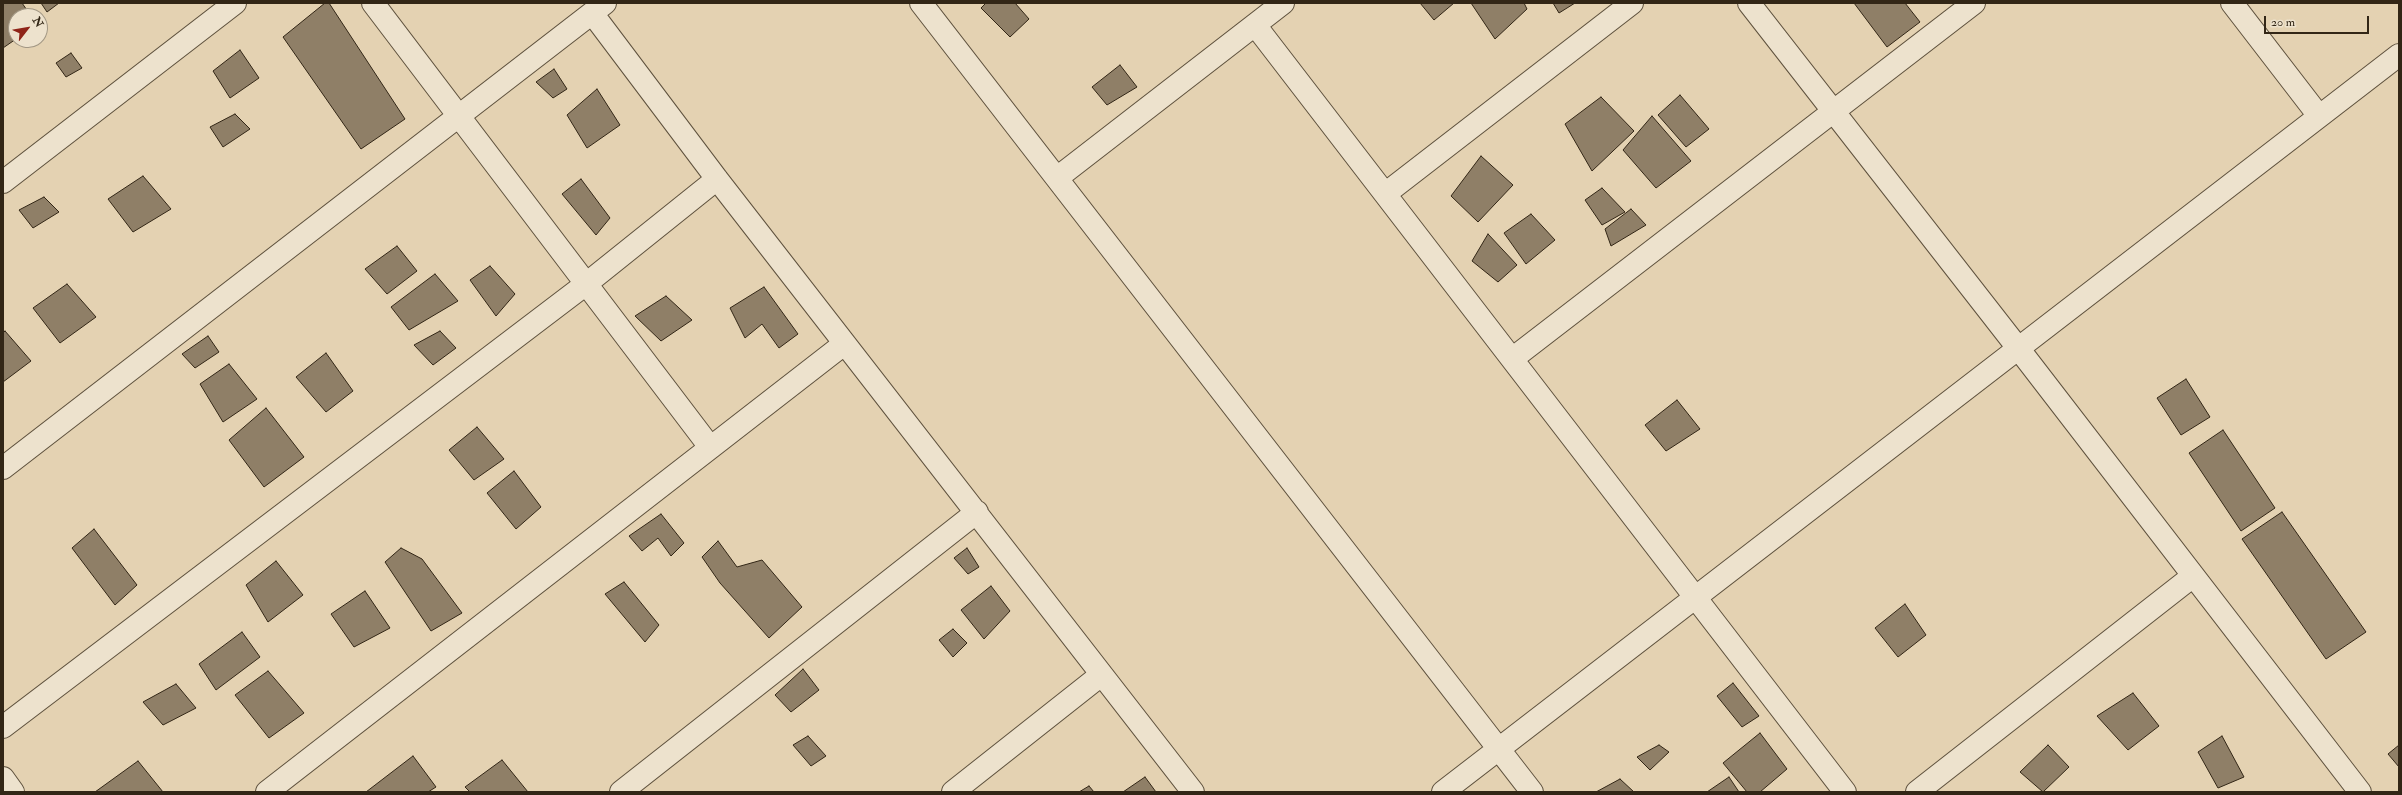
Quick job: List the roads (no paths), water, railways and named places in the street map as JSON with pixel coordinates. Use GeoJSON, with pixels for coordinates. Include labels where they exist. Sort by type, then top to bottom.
{"type":"FeatureCollection","features":[{"type":"Feature","properties":{"kind":"street"},"geometry":{"type":"LineString","coordinates":[[3,182],[235,3]]}},
{"type":"Feature","properties":{"kind":"street"},"geometry":{"type":"LineString","coordinates":[[373,3],[710,447]]}},
{"type":"Feature","properties":{"kind":"street"},"geometry":{"type":"LineString","coordinates":[[1057,178],[1283,3]]}},
{"type":"Feature","properties":{"kind":"street"},"geometry":{"type":"LineString","coordinates":[[1385,194],[1632,3]]}},
{"type":"Feature","properties":{"kind":"street"},"geometry":{"type":"LineString","coordinates":[[1749,3],[2018,348],[2360,792]]}},
{"type":"Feature","properties":{"kind":"street"},"geometry":{"type":"LineString","coordinates":[[1512,359],[1974,3]]}},
{"type":"Feature","properties":{"kind":"street"},"geometry":{"type":"LineString","coordinates":[[2232,3],[2319,116]]}},
{"type":"Feature","properties":{"kind":"street"},"geometry":{"type":"LineString","coordinates":[[931,6],[1057,178],[1532,792]]}},
{"type":"Feature","properties":{"kind":"street"},"geometry":{"type":"LineString","coordinates":[[3,468],[599,8],[717,179],[844,344],[977,512],[1192,792]]}},
{"type":"Feature","properties":{"kind":"street"},"geometry":{"type":"LineString","coordinates":[[1255,25],[1845,792]]}},
{"type":"Feature","properties":{"kind":"street"},"geometry":{"type":"LineString","coordinates":[[1443,792],[2399,55]]}},
{"type":"Feature","properties":{"kind":"street"},"geometry":{"type":"LineString","coordinates":[[3,727],[586,284],[717,179]]}},
{"type":"Feature","properties":{"kind":"street"},"geometry":{"type":"LineString","coordinates":[[267,792],[844,344]]}},
{"type":"Feature","properties":{"kind":"street"},"geometry":{"type":"LineString","coordinates":[[621,792],[977,512]]}},
{"type":"Feature","properties":{"kind":"street"},"geometry":{"type":"LineString","coordinates":[[1917,792],[2193,576]]}},
{"type":"Feature","properties":{"kind":"street"},"geometry":{"type":"LineString","coordinates":[[953,792],[1102,675]]}},
{"type":"Feature","properties":{"kind":"street"},"geometry":{"type":"LineString","coordinates":[[3,778],[14,792]]}}]}
